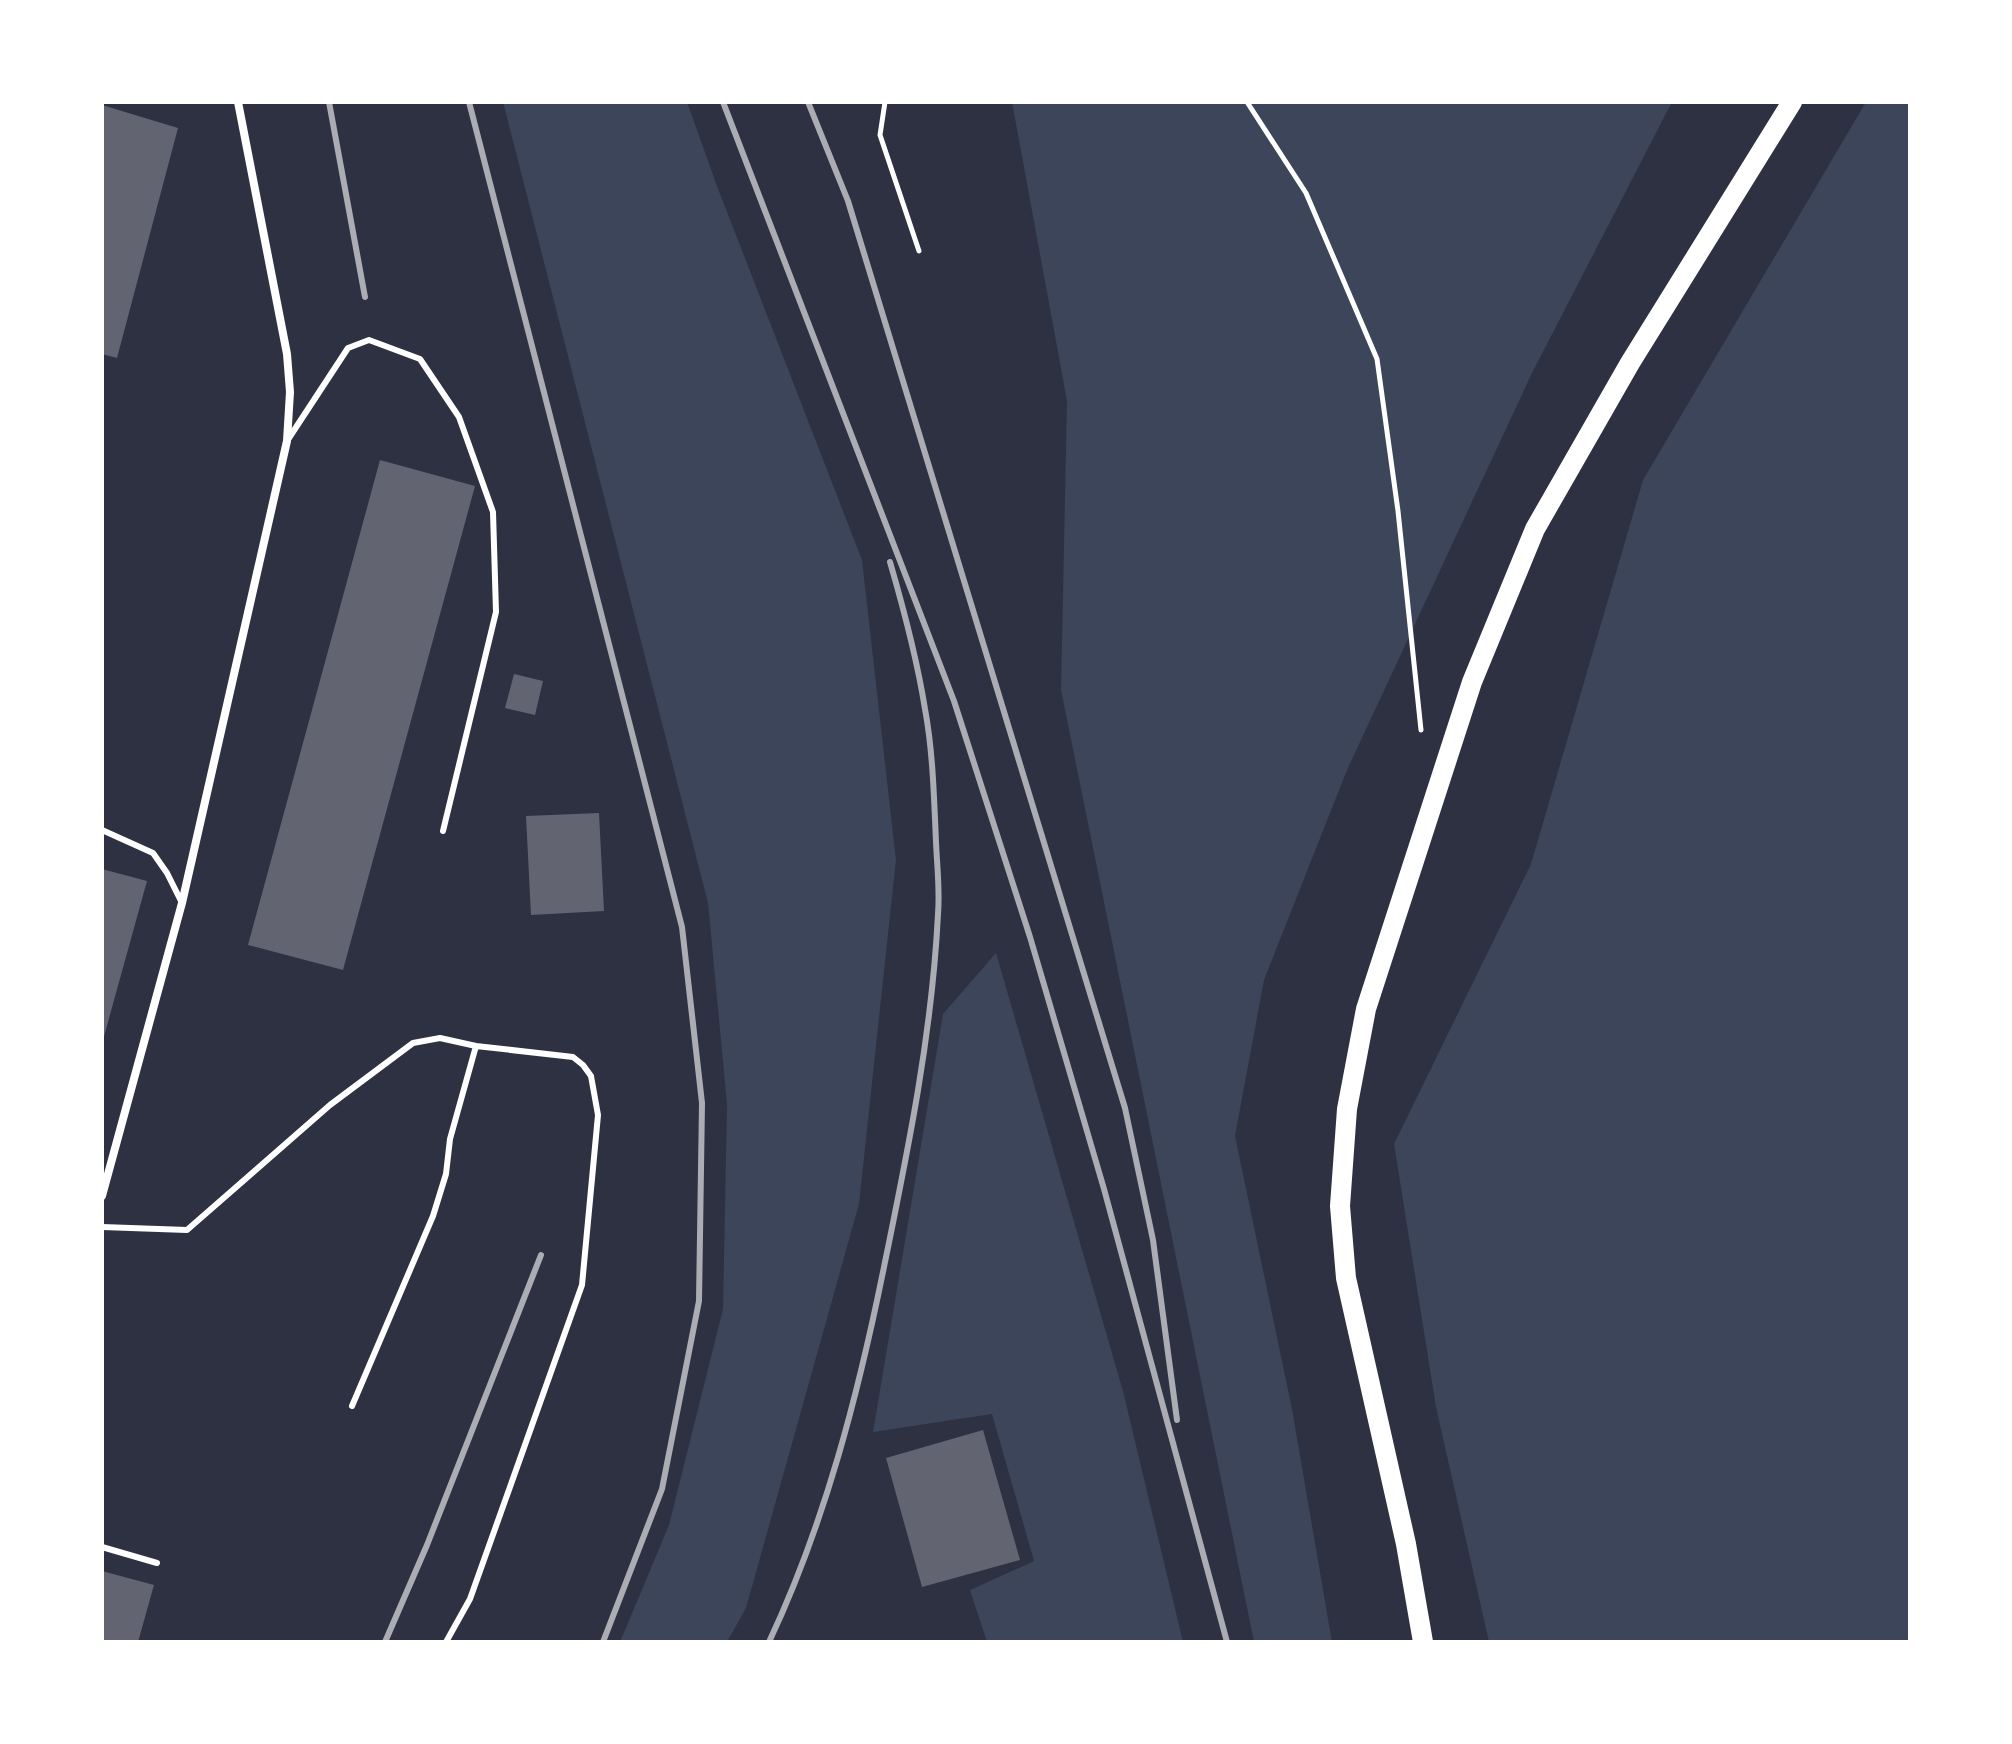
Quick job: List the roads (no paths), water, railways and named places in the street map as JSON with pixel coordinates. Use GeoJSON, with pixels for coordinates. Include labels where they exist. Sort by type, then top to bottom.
{"type":"FeatureCollection","features":[{"type":"Feature","properties":{"kind":"main road"},"geometry":{"type":"LineString","coordinates":[[1423,1642],[1406,1544],[1346,1278],[1341,1220],[1347,1109],[1366,1009],[1472,682],[1535,529],[1630,363],[1792,102]]}},
{"type":"Feature","properties":{"kind":"street"},"geometry":{"type":"LineString","coordinates":[[102,1191],[182,903],[287,441],[290,392],[287,354],[238,102]]}},
{"type":"Feature","properties":{"kind":"lane"},"geometry":{"type":"LineString","coordinates":[[287,441],[348,348],[369,340],[420,359],[459,417],[493,512],[496,612],[443,831]]}},
{"type":"Feature","properties":{"kind":"lane"},"geometry":{"type":"LineString","coordinates":[[102,830],[153,853],[182,903]]}},
{"type":"Feature","properties":{"kind":"lane"},"geometry":{"type":"LineString","coordinates":[[102,1227],[187,1230],[330,1105],[413,1043],[440,1038],[476,1046],[573,1057],[583,1065],[591,1076],[598,1115],[582,1285],[470,1599],[446,1642]]}},
{"type":"Feature","properties":{"kind":"lane"},"geometry":{"type":"LineString","coordinates":[[352,1406],[433,1216],[446,1174],[450,1139],[476,1046]]}},
{"type":"Feature","properties":{"kind":"lane"},"geometry":{"type":"LineString","coordinates":[[102,1547],[157,1563]]}},
{"type":"Feature","properties":{"kind":"railway"},"geometry":{"type":"LineString","coordinates":[[329,102],[365,297]]}},
{"type":"Feature","properties":{"kind":"railway"},"geometry":{"type":"LineString","coordinates":[[469,102],[682,927],[702,1103],[699,1301],[662,1489],[603,1642]]}},
{"type":"Feature","properties":{"kind":"railway"},"geometry":{"type":"LineString","coordinates":[[723,102],[954,701],[1030,937],[1104,1189],[1227,1642]]}},
{"type":"Feature","properties":{"kind":"railway"},"geometry":{"type":"LineString","coordinates":[[808,102],[848,201],[1125,1108],[1153,1240],[1177,1420]]}},
{"type":"Feature","properties":{"kind":"railway"},"geometry":{"type":"LineString","coordinates":[[769,1642],[807,1551],[851,1411],[902,1179],[918,1092],[935,959],[939,896],[928,725],[890,562]]}},
{"type":"Feature","properties":{"kind":"railway"},"geometry":{"type":"LineString","coordinates":[[385,1642],[427,1545],[541,1255]]}}]}
